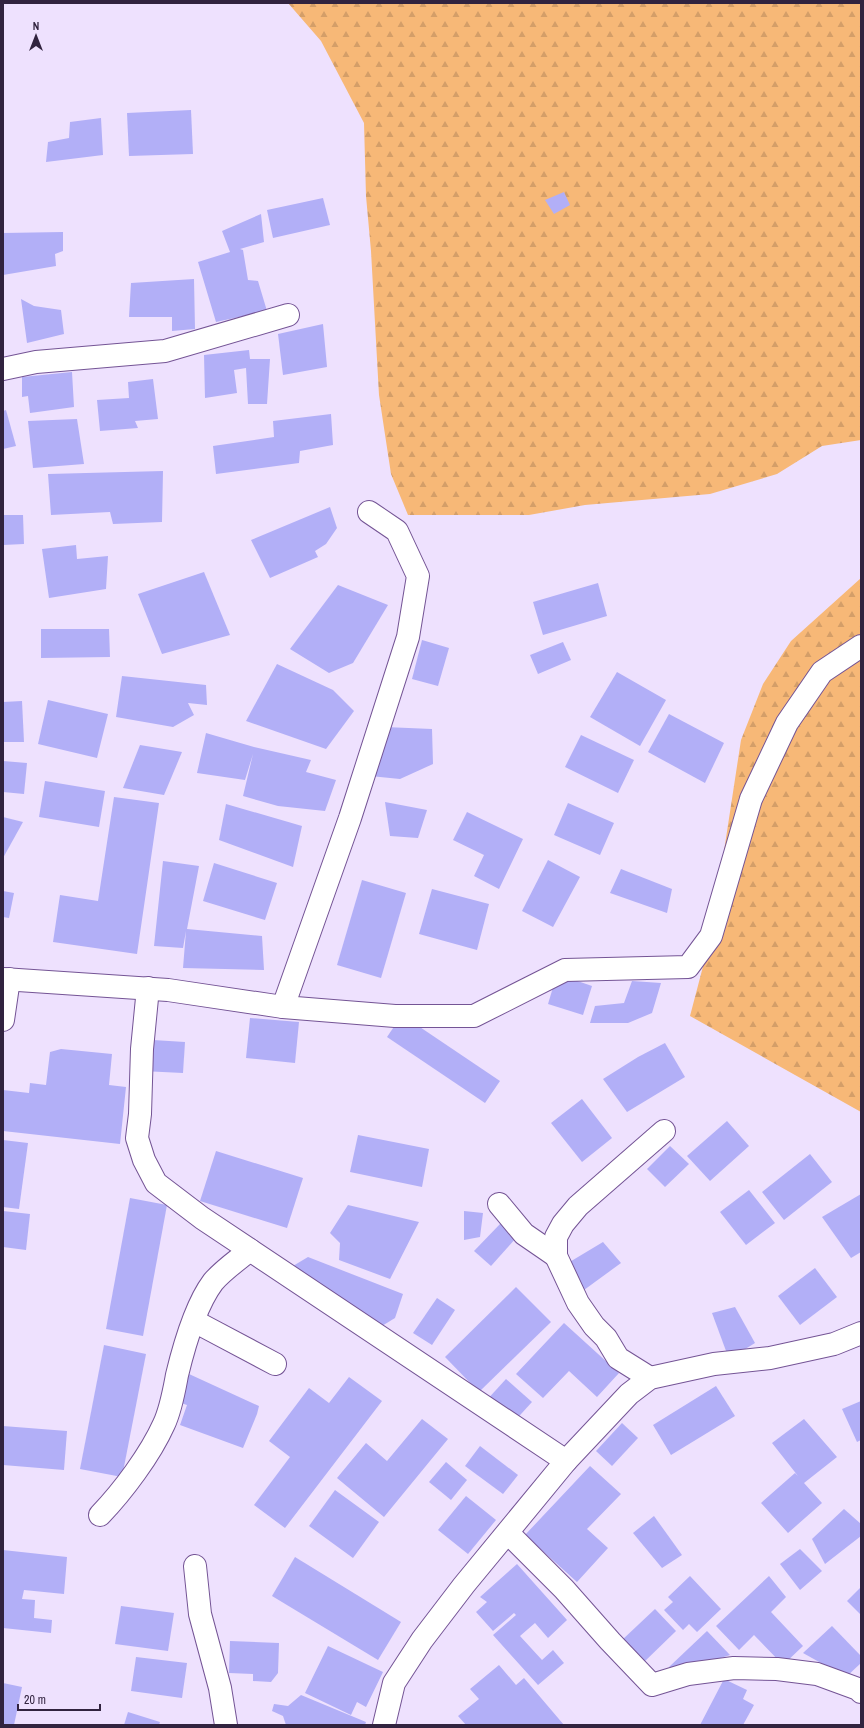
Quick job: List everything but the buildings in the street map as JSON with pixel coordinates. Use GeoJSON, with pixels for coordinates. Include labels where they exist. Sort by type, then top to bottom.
{"type":"FeatureCollection","features":[{"type":"Feature","properties":{"kind":"street"},"geometry":{"type":"LineString","coordinates":[[3,369],[36,362],[165,351],[288,315]]}},
{"type":"Feature","properties":{"kind":"street"},"geometry":{"type":"LineString","coordinates":[[283,1007],[350,818],[408,637],[418,576],[397,531],[369,512]]}},
{"type":"Feature","properties":{"kind":"street"},"geometry":{"type":"LineString","coordinates":[[3,1020],[6,979],[148,988],[283,1007],[395,1016],[474,1016],[565,970],[688,967],[710,936],[751,799],[787,723],[822,672],[861,646]]}},
{"type":"Feature","properties":{"kind":"street"},"geometry":{"type":"LineString","coordinates":[[148,988],[142,1048],[140,1114],[137,1138],[144,1160],[156,1183],[202,1218],[566,1461]]}},
{"type":"Feature","properties":{"kind":"street"},"geometry":{"type":"LineString","coordinates":[[650,1378],[618,1358],[606,1338],[594,1326],[578,1303],[556,1256],[556,1237],[563,1224],[578,1206],[664,1131]]}},
{"type":"Feature","properties":{"kind":"street"},"geometry":{"type":"LineString","coordinates":[[500,1204],[524,1234],[556,1256]]}},
{"type":"Feature","properties":{"kind":"street"},"geometry":{"type":"LineString","coordinates":[[100,1515],[118,1497],[151,1450],[164,1424],[173,1397],[184,1349],[202,1302],[214,1282],[250,1250]]}},
{"type":"Feature","properties":{"kind":"street"},"geometry":{"type":"LineString","coordinates":[[194,1322],[275,1364]]}},
{"type":"Feature","properties":{"kind":"street"},"geometry":{"type":"LineString","coordinates":[[384,1725],[394,1683],[422,1640],[464,1585],[566,1461],[629,1394],[650,1378],[714,1364],[770,1358],[834,1344],[861,1333]]}},
{"type":"Feature","properties":{"kind":"street"},"geometry":{"type":"LineString","coordinates":[[508,1532],[564,1589],[610,1642],[652,1685],[688,1674],[734,1668],[777,1669],[817,1674],[858,1689],[861,1692]]}},
{"type":"Feature","properties":{"kind":"street"},"geometry":{"type":"LineString","coordinates":[[195,1566],[200,1614],[220,1688],[226,1725]]}},
{"type":"Feature","properties":{"kind":"green space"},"geometry":{"type":"Polygon","coordinates":[[[288,3],[861,3],[861,440],[822,446],[777,474],[710,494],[585,505],[529,515],[408,515],[391,474],[379,395],[371,251],[366,196],[364,123],[321,41],[288,3]]]}},
{"type":"Feature","properties":{"kind":"green space"},"geometry":{"type":"Polygon","coordinates":[[[861,578],[861,1112],[690,1016],[711,936],[741,740],[763,684],[791,641],[861,578]]]}}]}
